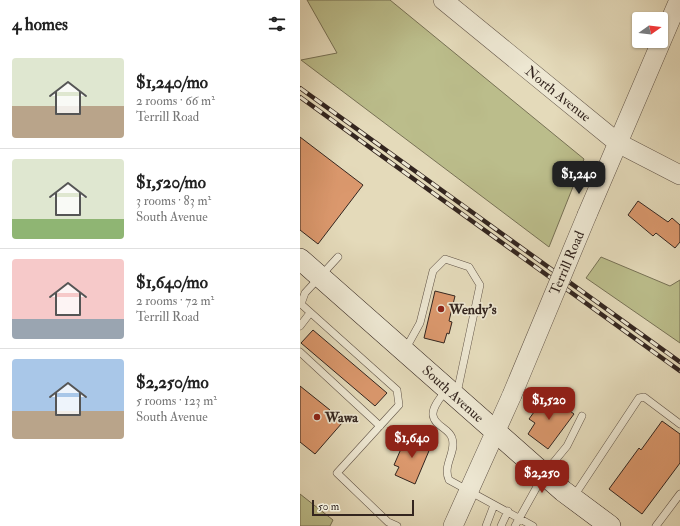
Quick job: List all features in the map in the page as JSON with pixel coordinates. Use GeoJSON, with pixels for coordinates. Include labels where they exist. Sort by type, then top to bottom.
{"type":"FeatureCollection","features":[{"type":"Feature","properties":{"kind":"main road","name":"South Avenue"},"geometry":{"type":"LineString","coordinates":[[300,259],[544,474],[572,498],[608,525]]}},
{"type":"Feature","properties":{"kind":"street","name":"North Avenue"},"geometry":{"type":"LineString","coordinates":[[443,0],[618,143],[680,176]]}},
{"type":"Feature","properties":{"kind":"street","name":"Terrill Road"},"geometry":{"type":"LineString","coordinates":[[453,526],[512,395],[679,0]]}},
{"type":"Feature","properties":{"kind":"lane"},"geometry":{"type":"LineString","coordinates":[[338,257],[319,275],[305,293],[301,304],[397,390],[399,405],[337,472],[388,522],[397,526]]}},
{"type":"Feature","properties":{"kind":"lane"},"geometry":{"type":"LineString","coordinates":[[405,351],[420,323],[433,271],[445,259],[469,267],[480,285],[451,393],[435,406],[432,414],[435,421],[452,438],[453,446],[446,467],[446,474],[449,480],[468,492],[508,511],[533,526]]}},
{"type":"Feature","properties":{"kind":"lane"},"geometry":{"type":"LineString","coordinates":[[300,326],[310,313]]}},
{"type":"Feature","properties":{"kind":"lane"},"geometry":{"type":"LineString","coordinates":[[300,352],[380,426]]}},
{"type":"Feature","properties":{"kind":"lane"},"geometry":{"type":"LineString","coordinates":[[572,498],[639,398],[644,397],[680,424]]}},
{"type":"Feature","properties":{"kind":"lane"},"geometry":{"type":"LineString","coordinates":[[515,526],[518,517],[544,474],[567,446],[582,416]]}},
{"type":"Feature","properties":{"kind":"lane"},"geometry":{"type":"LineString","coordinates":[[656,526],[680,494]]}},
{"type":"Feature","properties":{"kind":"lane"},"geometry":{"type":"LineString","coordinates":[[486,526],[494,504]]}},
{"type":"Feature","properties":{"kind":"lane"},"geometry":{"type":"LineString","coordinates":[[501,526],[508,511]]}},
{"type":"Feature","properties":{"kind":"green space"},"geometry":{"type":"Polygon","coordinates":[[[307,0],[390,0],[584,159],[549,247],[301,60],[337,53],[307,0]]]}},
{"type":"Feature","properties":{"kind":"green space"},"geometry":{"type":"Polygon","coordinates":[[[601,257],[670,286],[680,280],[680,343],[586,278],[601,257]]]}},
{"type":"Feature","properties":{"kind":"green space"},"geometry":{"type":"Polygon","coordinates":[[[300,494],[333,520],[330,526],[300,526],[300,494]]]}},
{"type":"Feature","properties":{"kind":"building"},"geometry":{"type":"Polygon","coordinates":[[[300,137],[363,185],[318,244],[300,230],[300,137]]]}},
{"type":"Feature","properties":{"kind":"building"},"geometry":{"type":"Polygon","coordinates":[[[638,201],[668,222],[672,218],[680,225],[680,242],[675,248],[656,233],[653,236],[628,215],[638,201]]]}},
{"type":"Feature","properties":{"kind":"building","name":"Wendy's"},"geometry":{"type":"Polygon","coordinates":[[[435,291],[455,296],[449,321],[452,322],[449,334],[447,333],[444,343],[424,338],[435,291]]]}},
{"type":"Feature","properties":{"kind":"building","name":"Wawa"},"geometry":{"type":"Polygon","coordinates":[[[313,330],[387,393],[375,406],[301,343],[313,330]]]}},
{"type":"Feature","properties":{"kind":"building","name":"Wawa"},"geometry":{"type":"Polygon","coordinates":[[[300,386],[330,410],[328,412],[342,423],[315,454],[300,442],[300,386]]]}},
{"type":"Feature","properties":{"kind":"building"},"geometry":{"type":"Polygon","coordinates":[[[547,394],[574,414],[548,449],[528,434],[535,423],[529,419],[547,394]]]}},
{"type":"Feature","properties":{"kind":"building"},"geometry":{"type":"Polygon","coordinates":[[[662,421],[680,434],[680,463],[642,514],[609,489],[639,448],[641,450],[662,421]]]}},
{"type":"Feature","properties":{"kind":"building"},"geometry":{"type":"Polygon","coordinates":[[[407,435],[431,446],[415,484],[395,475],[399,467],[394,465],[407,435]]]}},
{"type":"Feature","properties":{"kind":"railway"},"geometry":{"type":"LineString","coordinates":[[300,88],[680,362]]}},
{"type":"Feature","properties":{"kind":"railway"},"geometry":{"type":"LineString","coordinates":[[300,97],[680,371]]}},
{"type":"Feature","properties":{"kind":"place","name":"Wendy's"},"geometry":{"type":"Point","coordinates":[441,309]}},
{"type":"Feature","properties":{"kind":"place","name":"Wawa"},"geometry":{"type":"Point","coordinates":[317,417]}}]}
